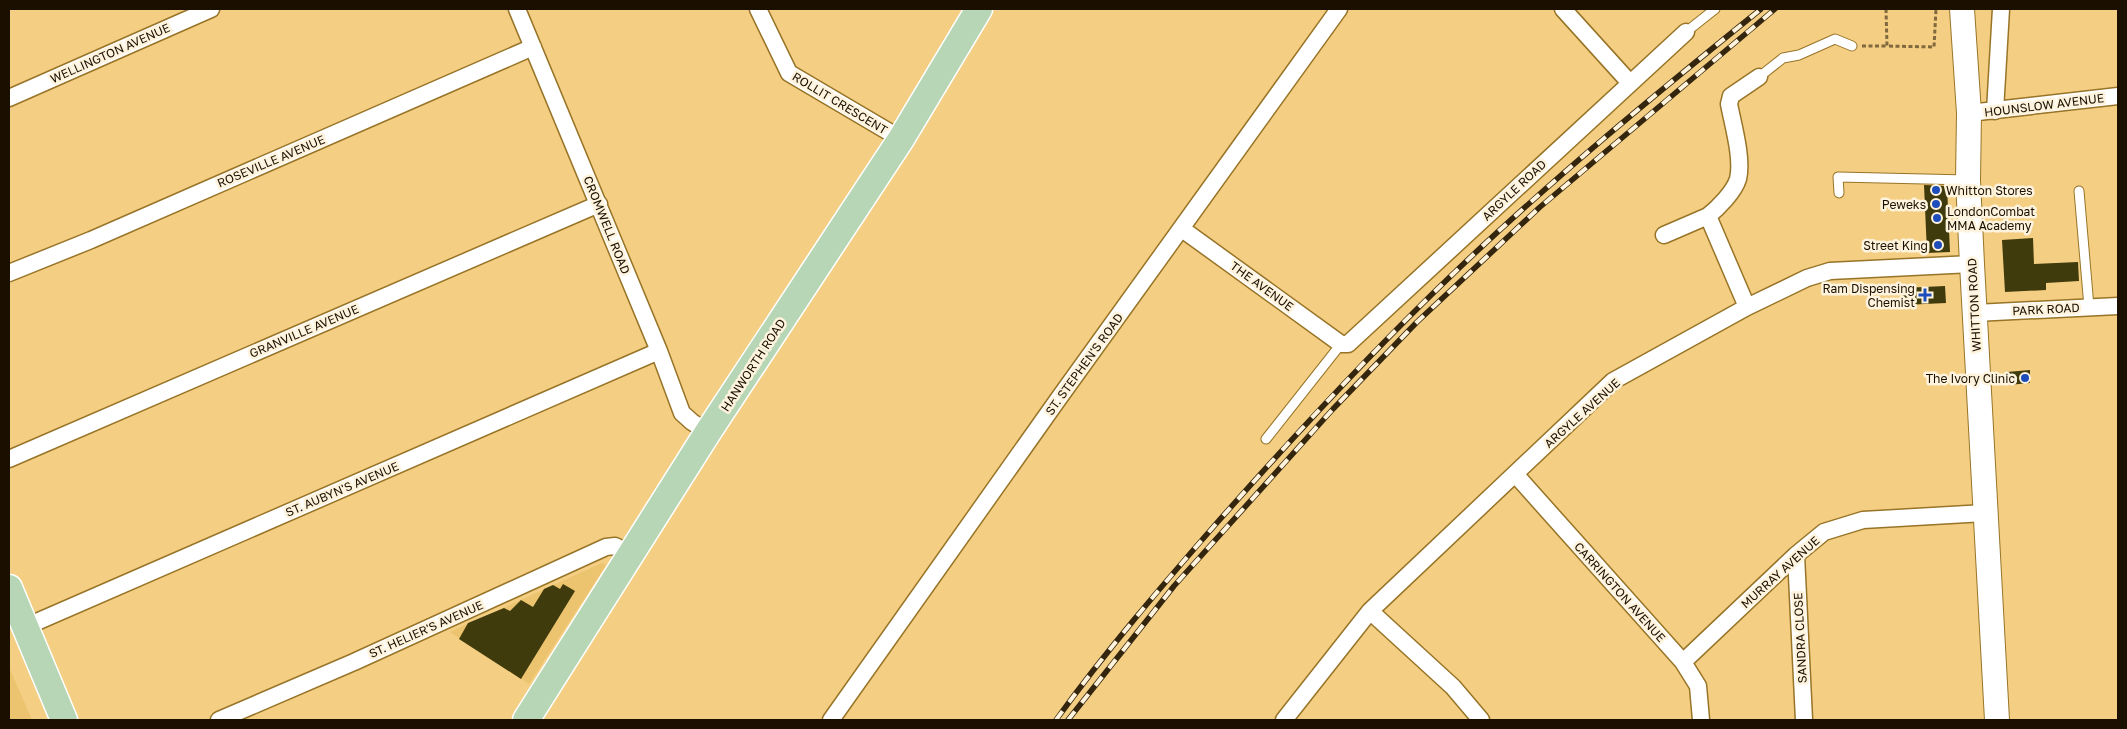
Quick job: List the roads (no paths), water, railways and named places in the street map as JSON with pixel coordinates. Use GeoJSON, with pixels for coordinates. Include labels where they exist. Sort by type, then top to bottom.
{"type":"FeatureCollection","features":[{"type":"Feature","properties":{"kind":"main road","name":"HANWORTH ROAD"},"geometry":{"type":"LineString","coordinates":[[526,720],[708,432],[901,139],[979,9]]}},
{"type":"Feature","properties":{"kind":"main road","name":"WHITTON ROAD"},"geometry":{"type":"LineString","coordinates":[[1962,9],[1969,114],[1968,180],[1972,264],[1997,720]]}},
{"type":"Feature","properties":{"kind":"main road"},"geometry":{"type":"LineString","coordinates":[[9,588],[64,720]]}},
{"type":"Feature","properties":{"kind":"street","name":"WELLINGTON AVENUE"},"geometry":{"type":"LineString","coordinates":[[9,98],[211,9]]}},
{"type":"Feature","properties":{"kind":"street","name":"CROMWELL ROAD"},"geometry":{"type":"LineString","coordinates":[[517,9],[599,204],[682,412],[692,422],[708,432]]}},
{"type":"Feature","properties":{"kind":"street","name":"ROLLIT CRESCENT"},"geometry":{"type":"LineString","coordinates":[[758,9],[789,74],[901,139]]}},
{"type":"Feature","properties":{"kind":"street","name":"ST. STEPHEN'S ROAD"},"geometry":{"type":"LineString","coordinates":[[831,720],[1339,9]]}},
{"type":"Feature","properties":{"kind":"street"},"geometry":{"type":"LineString","coordinates":[[1563,9],[1630,83]]}},
{"type":"Feature","properties":{"kind":"street"},"geometry":{"type":"LineString","coordinates":[[1994,111],[2000,9]]}},
{"type":"Feature","properties":{"kind":"street","name":"ARGYLE ROAD"},"geometry":{"type":"LineString","coordinates":[[1341,344],[1348,344],[1686,32]]}},
{"type":"Feature","properties":{"kind":"street","name":"ROSEVILLE AVENUE"},"geometry":{"type":"LineString","coordinates":[[9,273],[91,240],[533,47]]}},
{"type":"Feature","properties":{"kind":"street"},"geometry":{"type":"LineString","coordinates":[[1664,235],[1708,216],[1719,207],[1737,180],[1739,164],[1729,104],[1731,96],[1759,77]]}},
{"type":"Feature","properties":{"kind":"street","name":"HOUNSLOW AVENUE"},"geometry":{"type":"LineString","coordinates":[[1969,114],[2118,96]]}},
{"type":"Feature","properties":{"kind":"street","name":"GRANVILLE AVENUE"},"geometry":{"type":"LineString","coordinates":[[9,459],[599,204]]}},
{"type":"Feature","properties":{"kind":"street"},"geometry":{"type":"LineString","coordinates":[[1708,216],[1747,307]]}},
{"type":"Feature","properties":{"kind":"street","name":"THE AVENUE"},"geometry":{"type":"LineString","coordinates":[[1182,229],[1341,344]]}},
{"type":"Feature","properties":{"kind":"street","name":"ARGYLE AVENUE"},"geometry":{"type":"LineString","coordinates":[[1284,720],[1370,611],[1614,381],[1747,307],[1807,278],[1830,271],[1972,264]]}},
{"type":"Feature","properties":{"kind":"street","name":"PARK ROAD"},"geometry":{"type":"LineString","coordinates":[[1975,313],[2118,306]]}},
{"type":"Feature","properties":{"kind":"street","name":"ST. AUBYN'S AVENUE"},"geometry":{"type":"LineString","coordinates":[[25,627],[659,351]]}},
{"type":"Feature","properties":{"kind":"street","name":"CARRINGTON AVENUE"},"geometry":{"type":"LineString","coordinates":[[1515,474],[1683,662],[1698,686],[1701,720]]}},
{"type":"Feature","properties":{"kind":"street","name":"MURRAY AVENUE"},"geometry":{"type":"LineString","coordinates":[[1683,662],[1796,555],[1824,532],[1863,520],[1985,513]]}},
{"type":"Feature","properties":{"kind":"street","name":"ST. HELIER'S AVENUE"},"geometry":{"type":"LineString","coordinates":[[220,720],[354,662],[606,547],[614,546],[631,554]]}},
{"type":"Feature","properties":{"kind":"street","name":"SANDRA CLOSE"},"geometry":{"type":"LineString","coordinates":[[1796,555],[1804,720]]}},
{"type":"Feature","properties":{"kind":"street"},"geometry":{"type":"LineString","coordinates":[[1370,611],[1453,686],[1481,720]]}},
{"type":"Feature","properties":{"kind":"lane"},"geometry":{"type":"LineString","coordinates":[[1686,32],[1715,9]]}},
{"type":"Feature","properties":{"kind":"lane"},"geometry":{"type":"LineString","coordinates":[[1759,77],[1783,58],[1799,55],[1835,39],[1852,46]]}},
{"type":"Feature","properties":{"kind":"lane"},"geometry":{"type":"LineString","coordinates":[[1839,193],[1838,177],[1968,180]]}},
{"type":"Feature","properties":{"kind":"lane"},"geometry":{"type":"LineString","coordinates":[[2080,191],[2089,307]]}},
{"type":"Feature","properties":{"kind":"lane"},"geometry":{"type":"LineString","coordinates":[[1266,439],[1341,344]]}},
{"type":"Feature","properties":{"kind":"railway"},"geometry":{"type":"LineString","coordinates":[[1056,720],[1153,596],[1362,364],[1455,272],[1529,203],[1761,9]]}},
{"type":"Feature","properties":{"kind":"railway"},"geometry":{"type":"LineString","coordinates":[[1068,720],[1174,586],[1333,409],[1417,322],[1540,207],[1775,9]]}},
{"type":"Feature","properties":{"kind":"place","name":"Whitton Stores"},"geometry":{"type":"Point","coordinates":[1936,190]}},
{"type":"Feature","properties":{"kind":"place","name":"Peweks"},"geometry":{"type":"Point","coordinates":[1936,204]}},
{"type":"Feature","properties":{"kind":"place","name":"LondonCombat MMA Academy"},"geometry":{"type":"Point","coordinates":[1937,218]}},
{"type":"Feature","properties":{"kind":"place","name":"Street King"},"geometry":{"type":"Point","coordinates":[1938,245]}},
{"type":"Feature","properties":{"kind":"place","name":"Ram Dispensing Chemist"},"geometry":{"type":"Point","coordinates":[1925,295]}},
{"type":"Feature","properties":{"kind":"place","name":"The Ivory Clinic"},"geometry":{"type":"Point","coordinates":[2025,378]}}]}
